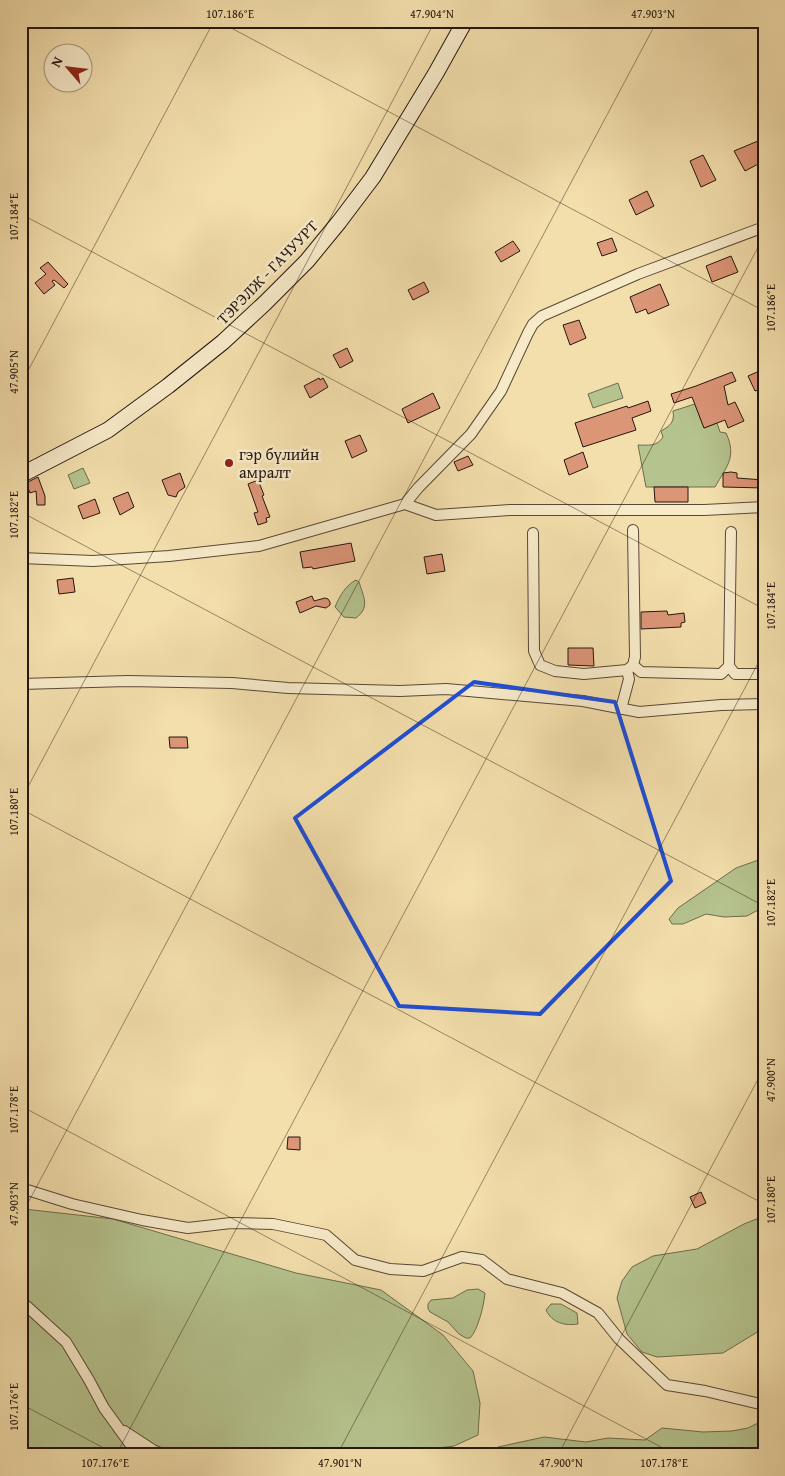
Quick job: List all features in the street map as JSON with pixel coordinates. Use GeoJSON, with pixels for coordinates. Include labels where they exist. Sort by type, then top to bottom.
{"type":"FeatureCollection","features":[{"type":"Feature","properties":{"kind":"main road","name":"ТЭРЭЛЖ - ГАЧУУРТ"},"geometry":{"type":"LineString","coordinates":[[21,475],[108,430],[168,386],[223,342],[307,261],[373,177],[465,21]]}},
{"type":"Feature","properties":{"kind":"street"},"geometry":{"type":"LineString","coordinates":[[21,558],[93,561],[169,556],[259,546],[405,504],[476,426],[501,390],[533,324],[542,316],[638,274],[764,227]]}},
{"type":"Feature","properties":{"kind":"street"},"geometry":{"type":"LineString","coordinates":[[405,504],[436,515],[510,510],[704,510],[764,507]]}},
{"type":"Feature","properties":{"kind":"street"},"geometry":{"type":"LineString","coordinates":[[622,709],[630,667],[635,656],[633,530]]}},
{"type":"Feature","properties":{"kind":"street"},"geometry":{"type":"LineString","coordinates":[[731,532],[729,666],[735,674],[764,674]]}},
{"type":"Feature","properties":{"kind":"street"},"geometry":{"type":"LineString","coordinates":[[533,533],[534,651],[540,666],[555,671],[584,674],[630,667],[641,672],[721,674],[729,666]]}},
{"type":"Feature","properties":{"kind":"street"},"geometry":{"type":"LineString","coordinates":[[21,684],[232,683],[288,688],[391,691],[446,689],[583,701],[638,712],[720,705],[764,704]]}},
{"type":"Feature","properties":{"kind":"street"},"geometry":{"type":"LineString","coordinates":[[21,1188],[72,1204],[188,1228],[231,1224],[273,1224],[326,1234],[356,1260],[390,1269],[423,1271],[462,1257],[482,1260],[507,1278],[562,1293],[598,1313],[619,1339],[667,1386],[705,1391],[764,1405]]}},
{"type":"Feature","properties":{"kind":"street"},"geometry":{"type":"LineString","coordinates":[[21,1300],[66,1342],[90,1380],[104,1408],[138,1455]]}},
{"type":"Feature","properties":{"kind":"street"},"geometry":{"type":"LineString","coordinates":[[119,1428],[153,1450],[165,1455]]}},
{"type":"Feature","properties":{"kind":"highlighted area"},"geometry":{"type":"Polygon","coordinates":[[[474,682],[615,702],[671,881],[540,1014],[399,1006],[295,818],[474,682]]]}},
{"type":"Feature","properties":{"kind":"green space"},"geometry":{"type":"Polygon","coordinates":[[[618,383],[623,398],[593,408],[588,394],[618,383]]]}},
{"type":"Feature","properties":{"kind":"green space"},"geometry":{"type":"Polygon","coordinates":[[[695,404],[704,428],[717,423],[720,432],[726,433],[731,449],[729,461],[715,487],[646,487],[638,445],[652,445],[661,440],[663,437],[661,431],[672,421],[673,411],[695,404]]]}},
{"type":"Feature","properties":{"kind":"green space"},"geometry":{"type":"Polygon","coordinates":[[[83,468],[90,483],[74,489],[68,475],[83,468]]]}},
{"type":"Feature","properties":{"kind":"green space"},"geometry":{"type":"Polygon","coordinates":[[[356,580],[359,582],[363,593],[365,602],[363,610],[356,618],[344,617],[335,607],[343,592],[356,580]]]}},
{"type":"Feature","properties":{"kind":"green space"},"geometry":{"type":"Polygon","coordinates":[[[764,858],[764,901],[758,910],[747,916],[724,917],[706,914],[683,924],[672,924],[669,919],[678,908],[736,868],[764,858]]]}},
{"type":"Feature","properties":{"kind":"green space"},"geometry":{"type":"Polygon","coordinates":[[[24,1209],[113,1219],[296,1273],[381,1290],[443,1335],[473,1371],[480,1403],[478,1435],[454,1446],[422,1450],[422,1455],[21,1455],[21,1213],[24,1209]]]}},
{"type":"Feature","properties":{"kind":"green space"},"geometry":{"type":"Polygon","coordinates":[[[764,1216],[764,1328],[723,1353],[657,1357],[642,1352],[627,1334],[617,1298],[622,1281],[632,1267],[653,1256],[697,1249],[744,1224],[764,1216]]]}},
{"type":"Feature","properties":{"kind":"green space"},"geometry":{"type":"Polygon","coordinates":[[[478,1289],[485,1293],[478,1323],[470,1338],[459,1334],[448,1322],[428,1309],[428,1304],[431,1300],[453,1298],[467,1290],[478,1289]]]}},
{"type":"Feature","properties":{"kind":"green space"},"geometry":{"type":"Polygon","coordinates":[[[551,1304],[561,1304],[577,1313],[578,1324],[564,1324],[555,1321],[546,1310],[551,1304]]]}},
{"type":"Feature","properties":{"kind":"green space"},"geometry":{"type":"Polygon","coordinates":[[[764,1420],[764,1450],[753,1452],[760,1455],[492,1455],[498,1447],[544,1437],[586,1442],[608,1438],[645,1440],[662,1428],[703,1432],[732,1431],[748,1428],[764,1420]]]}},
{"type":"Feature","properties":{"kind":"building"},"geometry":{"type":"Polygon","coordinates":[[[758,141],[764,152],[764,161],[745,171],[734,151],[758,141]]]}},
{"type":"Feature","properties":{"kind":"building"},"geometry":{"type":"Polygon","coordinates":[[[703,155],[716,180],[701,187],[690,161],[703,155]]]}},
{"type":"Feature","properties":{"kind":"building"},"geometry":{"type":"Polygon","coordinates":[[[647,191],[654,206],[636,215],[629,200],[647,191]]]}},
{"type":"Feature","properties":{"kind":"building"},"geometry":{"type":"Polygon","coordinates":[[[612,238],[617,251],[602,256],[597,243],[612,238]]]}},
{"type":"Feature","properties":{"kind":"building"},"geometry":{"type":"Polygon","coordinates":[[[513,241],[520,251],[501,262],[495,252],[513,241]]]}},
{"type":"Feature","properties":{"kind":"building"},"geometry":{"type":"Polygon","coordinates":[[[731,256],[738,272],[712,282],[706,266],[731,256]]]}},
{"type":"Feature","properties":{"kind":"building"},"geometry":{"type":"Polygon","coordinates":[[[48,262],[68,284],[64,288],[54,280],[52,281],[55,285],[44,294],[35,283],[46,274],[40,268],[48,262]]]}},
{"type":"Feature","properties":{"kind":"building"},"geometry":{"type":"Polygon","coordinates":[[[424,282],[429,292],[413,300],[408,290],[424,282]]]}},
{"type":"Feature","properties":{"kind":"building"},"geometry":{"type":"Polygon","coordinates":[[[660,284],[669,305],[648,314],[646,309],[636,313],[630,297],[660,284]]]}},
{"type":"Feature","properties":{"kind":"building"},"geometry":{"type":"Polygon","coordinates":[[[579,320],[586,338],[570,345],[563,325],[579,320]]]}},
{"type":"Feature","properties":{"kind":"building"},"geometry":{"type":"Polygon","coordinates":[[[347,348],[353,361],[340,368],[333,355],[347,348]]]}},
{"type":"Feature","properties":{"kind":"building"},"geometry":{"type":"Polygon","coordinates":[[[764,369],[764,388],[755,391],[748,376],[764,369]]]}},
{"type":"Feature","properties":{"kind":"building"},"geometry":{"type":"Polygon","coordinates":[[[732,372],[736,381],[724,386],[728,405],[735,402],[744,421],[728,428],[725,420],[704,428],[692,397],[674,403],[671,394],[732,372]]]}},
{"type":"Feature","properties":{"kind":"building"},"geometry":{"type":"Polygon","coordinates":[[[319,378],[320,380],[323,378],[328,387],[310,398],[304,386],[319,378]]]}},
{"type":"Feature","properties":{"kind":"building"},"geometry":{"type":"Polygon","coordinates":[[[433,393],[440,408],[408,423],[402,409],[433,393]]]}},
{"type":"Feature","properties":{"kind":"building"},"geometry":{"type":"Polygon","coordinates":[[[648,401],[651,411],[632,418],[636,430],[583,447],[575,423],[648,401]]]}},
{"type":"Feature","properties":{"kind":"building"},"geometry":{"type":"Polygon","coordinates":[[[360,435],[367,451],[352,458],[345,441],[360,435]]]}},
{"type":"Feature","properties":{"kind":"building"},"geometry":{"type":"Polygon","coordinates":[[[583,452],[588,467],[569,475],[564,460],[583,452]]]}},
{"type":"Feature","properties":{"kind":"building"},"geometry":{"type":"Polygon","coordinates":[[[468,456],[473,465],[458,471],[454,462],[468,456]]]}},
{"type":"Feature","properties":{"kind":"building"},"geometry":{"type":"Polygon","coordinates":[[[180,473],[185,487],[178,492],[176,497],[168,495],[162,480],[180,473]]]}},
{"type":"Feature","properties":{"kind":"building"},"geometry":{"type":"Polygon","coordinates":[[[723,473],[737,473],[737,478],[764,480],[764,488],[723,487],[723,473]]]}},
{"type":"Feature","properties":{"kind":"building"},"geometry":{"type":"Polygon","coordinates":[[[38,477],[45,496],[45,505],[37,505],[36,491],[30,493],[26,483],[38,477]]]}},
{"type":"Feature","properties":{"kind":"building"},"geometry":{"type":"Polygon","coordinates":[[[258,480],[270,517],[266,518],[267,522],[258,525],[254,513],[258,512],[248,484],[258,480]]]}},
{"type":"Feature","properties":{"kind":"building"},"geometry":{"type":"Polygon","coordinates":[[[654,487],[688,487],[688,502],[655,502],[654,487]]]}},
{"type":"Feature","properties":{"kind":"building"},"geometry":{"type":"Polygon","coordinates":[[[128,492],[134,507],[120,515],[113,498],[128,492]]]}},
{"type":"Feature","properties":{"kind":"building"},"geometry":{"type":"Polygon","coordinates":[[[95,499],[100,513],[83,519],[78,506],[95,499]]]}},
{"type":"Feature","properties":{"kind":"building"},"geometry":{"type":"Polygon","coordinates":[[[351,543],[355,561],[313,569],[312,567],[303,568],[300,552],[351,543]]]}},
{"type":"Feature","properties":{"kind":"building"},"geometry":{"type":"Polygon","coordinates":[[[442,554],[445,571],[427,574],[424,557],[442,554]]]}},
{"type":"Feature","properties":{"kind":"building"},"geometry":{"type":"Polygon","coordinates":[[[73,578],[75,592],[59,594],[57,580],[73,578]]]}},
{"type":"Feature","properties":{"kind":"building"},"geometry":{"type":"Polygon","coordinates":[[[312,596],[314,601],[328,599],[330,605],[326,608],[316,606],[300,613],[296,602],[312,596]]]}},
{"type":"Feature","properties":{"kind":"building"},"geometry":{"type":"Polygon","coordinates":[[[667,611],[668,615],[684,613],[685,622],[681,623],[681,627],[641,629],[641,612],[667,611]]]}},
{"type":"Feature","properties":{"kind":"building"},"geometry":{"type":"Polygon","coordinates":[[[568,648],[593,648],[594,666],[568,665],[568,648]]]}},
{"type":"Feature","properties":{"kind":"building"},"geometry":{"type":"Polygon","coordinates":[[[169,737],[187,737],[188,748],[170,748],[169,737]]]}},
{"type":"Feature","properties":{"kind":"building"},"geometry":{"type":"Polygon","coordinates":[[[288,1137],[300,1137],[300,1150],[287,1149],[288,1137]]]}},
{"type":"Feature","properties":{"kind":"building"},"geometry":{"type":"Polygon","coordinates":[[[701,1192],[706,1203],[695,1208],[690,1197],[701,1192]]]}},
{"type":"Feature","properties":{"kind":"place","name":"гэр бүлийн амралт"},"geometry":{"type":"Point","coordinates":[229,463]}}]}
